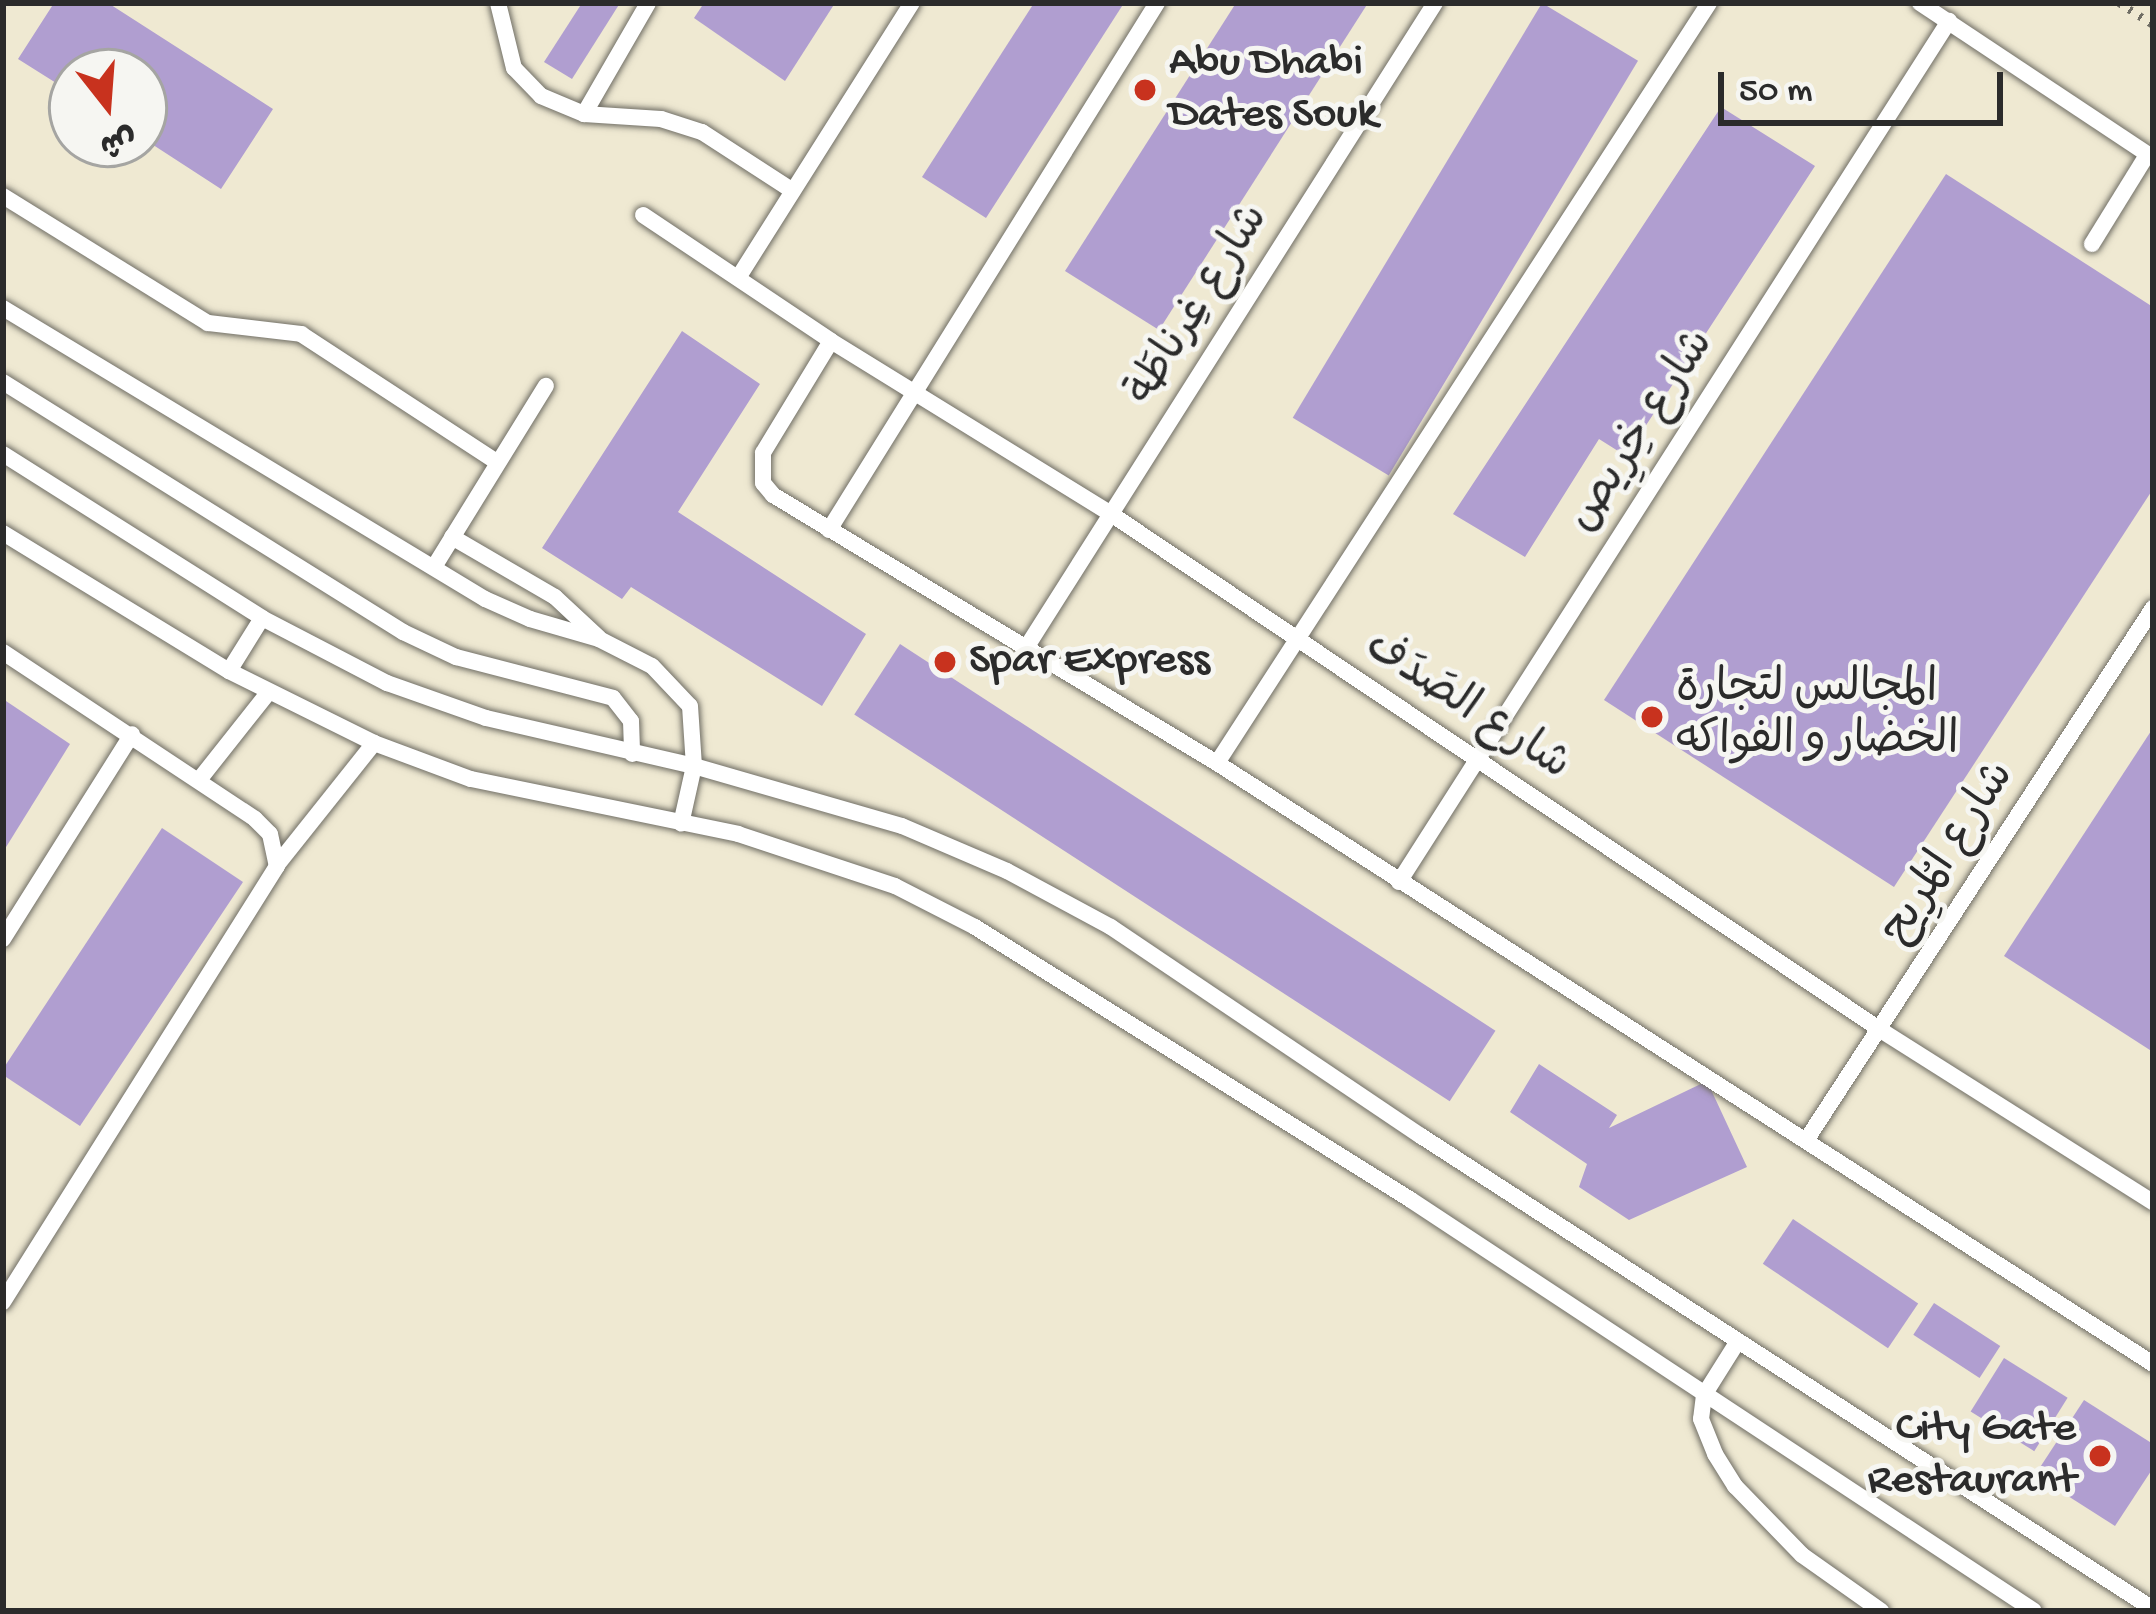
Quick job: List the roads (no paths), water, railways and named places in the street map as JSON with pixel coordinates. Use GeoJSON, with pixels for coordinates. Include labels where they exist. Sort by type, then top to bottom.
{"type":"FeatureCollection","features":[{"type":"Feature","properties":{"kind":"lane"},"geometry":{"type":"LineString","coordinates":[[498,3],[514,68],[542,96],[584,114],[682,124],[721,142],[793,191]]}},
{"type":"Feature","properties":{"kind":"lane"},"geometry":{"type":"LineString","coordinates":[[584,114],[648,3]]}},
{"type":"Feature","properties":{"kind":"lane"},"geometry":{"type":"LineString","coordinates":[[738,278],[912,3]]}},
{"type":"Feature","properties":{"kind":"lane"},"geometry":{"type":"LineString","coordinates":[[829,530],[1157,3]]}},
{"type":"Feature","properties":{"kind":"lane","name":"شارع غِرناطَة"},"geometry":{"type":"LineString","coordinates":[[1026,648],[1435,3]]}},
{"type":"Feature","properties":{"kind":"lane"},"geometry":{"type":"LineString","coordinates":[[1217,763],[1709,3]]}},
{"type":"Feature","properties":{"kind":"lane"},"geometry":{"type":"LineString","coordinates":[[1920,3],[2150,156],[2092,244]]}},
{"type":"Feature","properties":{"kind":"lane","name":"شارع خِرِيص"},"geometry":{"type":"LineString","coordinates":[[1400,882],[1948,21]]}},
{"type":"Feature","properties":{"kind":"lane"},"geometry":{"type":"LineString","coordinates":[[3,196],[208,323],[302,334],[498,463]]}},
{"type":"Feature","properties":{"kind":"lane","name":"شارع الصَدَف"},"geometry":{"type":"LineString","coordinates":[[644,215],[831,341],[1112,514],[1879,1029],[2153,1202]]}},
{"type":"Feature","properties":{"kind":"lane"},"geometry":{"type":"LineString","coordinates":[[3,308],[507,610],[599,638],[652,666],[691,706],[694,766],[681,824]]}},
{"type":"Feature","properties":{"kind":"lane"},"geometry":{"type":"LineString","coordinates":[[831,341],[763,453],[759,468],[773,495],[1217,763],[2153,1364]]}},
{"type":"Feature","properties":{"kind":"lane"},"geometry":{"type":"LineString","coordinates":[[3,382],[403,632],[456,657],[614,698],[631,721],[632,754]]}},
{"type":"Feature","properties":{"kind":"lane"},"geometry":{"type":"LineString","coordinates":[[434,567],[546,386]]}},
{"type":"Feature","properties":{"kind":"lane"},"geometry":{"type":"LineString","coordinates":[[3,454],[262,618],[387,683],[486,718],[694,766],[902,826],[1007,871],[1112,927],[2153,1609]]}},
{"type":"Feature","properties":{"kind":"lane"},"geometry":{"type":"LineString","coordinates":[[3,532],[229,671],[374,743],[471,779],[826,861],[895,886],[975,927],[1411,1200],[2034,1611]]}},
{"type":"Feature","properties":{"kind":"lane"},"geometry":{"type":"LineString","coordinates":[[452,537],[555,597],[599,638]]}},
{"type":"Feature","properties":{"kind":"lane","name":"شارع المُرِيح"},"geometry":{"type":"LineString","coordinates":[[1808,1139],[2153,608]]}},
{"type":"Feature","properties":{"kind":"lane"},"geometry":{"type":"LineString","coordinates":[[229,671],[262,618]]}},
{"type":"Feature","properties":{"kind":"lane"},"geometry":{"type":"LineString","coordinates":[[3,652],[132,734],[270,834],[277,866]]}},
{"type":"Feature","properties":{"kind":"lane"},"geometry":{"type":"LineString","coordinates":[[199,780],[268,693]]}},
{"type":"Feature","properties":{"kind":"lane"},"geometry":{"type":"LineString","coordinates":[[3,939],[132,734]]}},
{"type":"Feature","properties":{"kind":"lane"},"geometry":{"type":"LineString","coordinates":[[3,1302],[277,866],[374,743]]}},
{"type":"Feature","properties":{"kind":"lane"},"geometry":{"type":"LineString","coordinates":[[1738,1341],[1704,1395],[1702,1418],[1736,1486],[1802,1555],[1881,1611]]}},
{"type":"Feature","properties":{"kind":"place","name":"Abu Dhabi Dates Souk"},"geometry":{"type":"Point","coordinates":[1145,90]}},
{"type":"Feature","properties":{"kind":"place","name":"Spar Express"},"geometry":{"type":"Point","coordinates":[945,662]}},
{"type":"Feature","properties":{"kind":"place","name":"المجالس لتجارة الخضار و الفواكه"},"geometry":{"type":"Point","coordinates":[1652,717]}},
{"type":"Feature","properties":{"kind":"place","name":"City Gate Restaurant"},"geometry":{"type":"Point","coordinates":[2100,1456]}}]}
